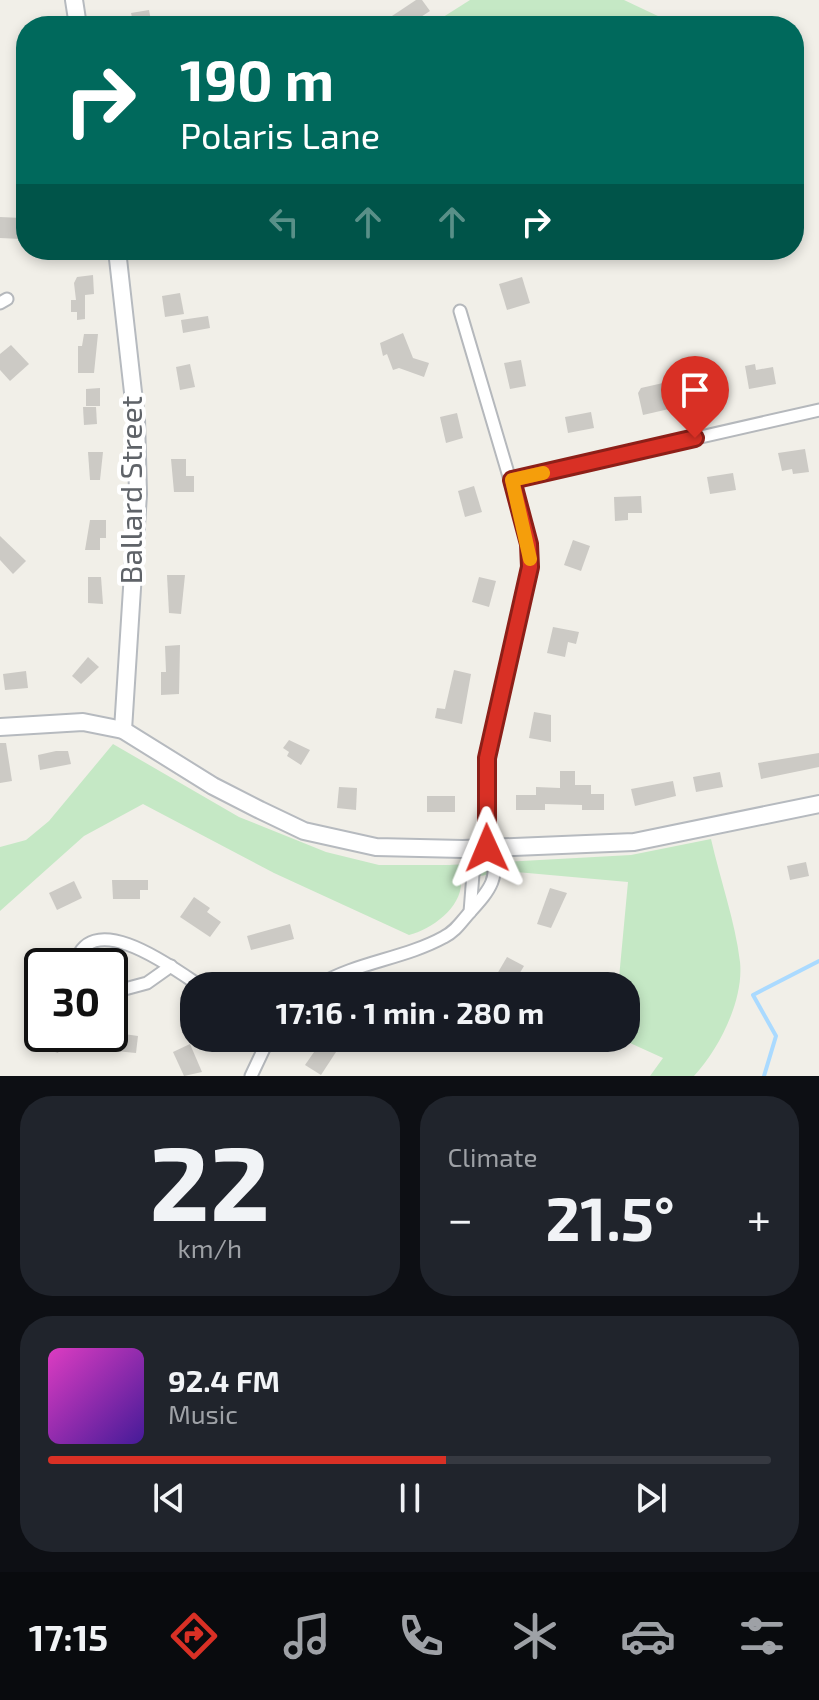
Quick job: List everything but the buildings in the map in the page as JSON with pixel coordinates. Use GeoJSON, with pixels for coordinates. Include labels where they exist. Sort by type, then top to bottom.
{"type":"FeatureCollection","features":[{"type":"Feature","properties":{"kind":"main road","name":"Ballard Street"},"geometry":{"type":"LineString","coordinates":[[118,260],[136,419],[138,494],[123,730]]}},
{"type":"Feature","properties":{"kind":"main road"},"geometry":{"type":"LineString","coordinates":[[0,727],[83,722],[123,730],[213,786],[304,831],[376,847],[487,848],[634,842],[819,804]]}},
{"type":"Feature","properties":{"kind":"street"},"geometry":{"type":"LineString","coordinates":[[346,972],[445,937],[485,898],[495,875],[495,863],[487,848],[487,758],[530,567],[529,544],[460,311]]}},
{"type":"Feature","properties":{"kind":"street"},"geometry":{"type":"LineString","coordinates":[[512,480],[819,410]]}},
{"type":"Feature","properties":{"kind":"street"},"geometry":{"type":"LineString","coordinates":[[470,912],[473,874],[487,848]]}},
{"type":"Feature","properties":{"kind":"street"},"geometry":{"type":"LineString","coordinates":[[85,948],[112,942],[144,948],[180,972]]}},
{"type":"Feature","properties":{"kind":"street"},"geometry":{"type":"LineString","coordinates":[[128,988],[147,983],[171,966]]}},
{"type":"Feature","properties":{"kind":"street"},"geometry":{"type":"LineString","coordinates":[[251,1076],[262,1052]]}},
{"type":"Feature","properties":{"kind":"green space"},"geometry":{"type":"Polygon","coordinates":[[[470,0],[624,0],[658,16],[445,16],[470,0]]]}},
{"type":"Feature","properties":{"kind":"green space"},"geometry":{"type":"Polygon","coordinates":[[[113,744],[239,817],[326,852],[379,865],[449,865],[631,855],[711,839],[738,947],[740,977],[734,1008],[721,1038],[694,1076],[650,1076],[663,1058],[640,1048],[640,972],[620,972],[628,882],[505,871],[461,880],[457,899],[451,908],[427,928],[409,935],[274,873],[143,804],[84,836],[0,911],[0,847],[26,840],[49,821],[113,744]]]}},
{"type":"Feature","properties":{"kind":"waterway"},"geometry":{"type":"LineString","coordinates":[[764,1076],[776,1036],[753,995],[819,961]]}},
{"type":"Feature","properties":{"kind":"slow traffic"},"geometry":{"type":"LineString","coordinates":[[530,559],[525,525],[512,480],[543,473]]}},
{"type":"Feature","properties":{"kind":"route"},"geometry":{"type":"LineString","coordinates":[[487,848],[487,758],[530,567],[529,544],[512,480],[695,438]]}}]}
